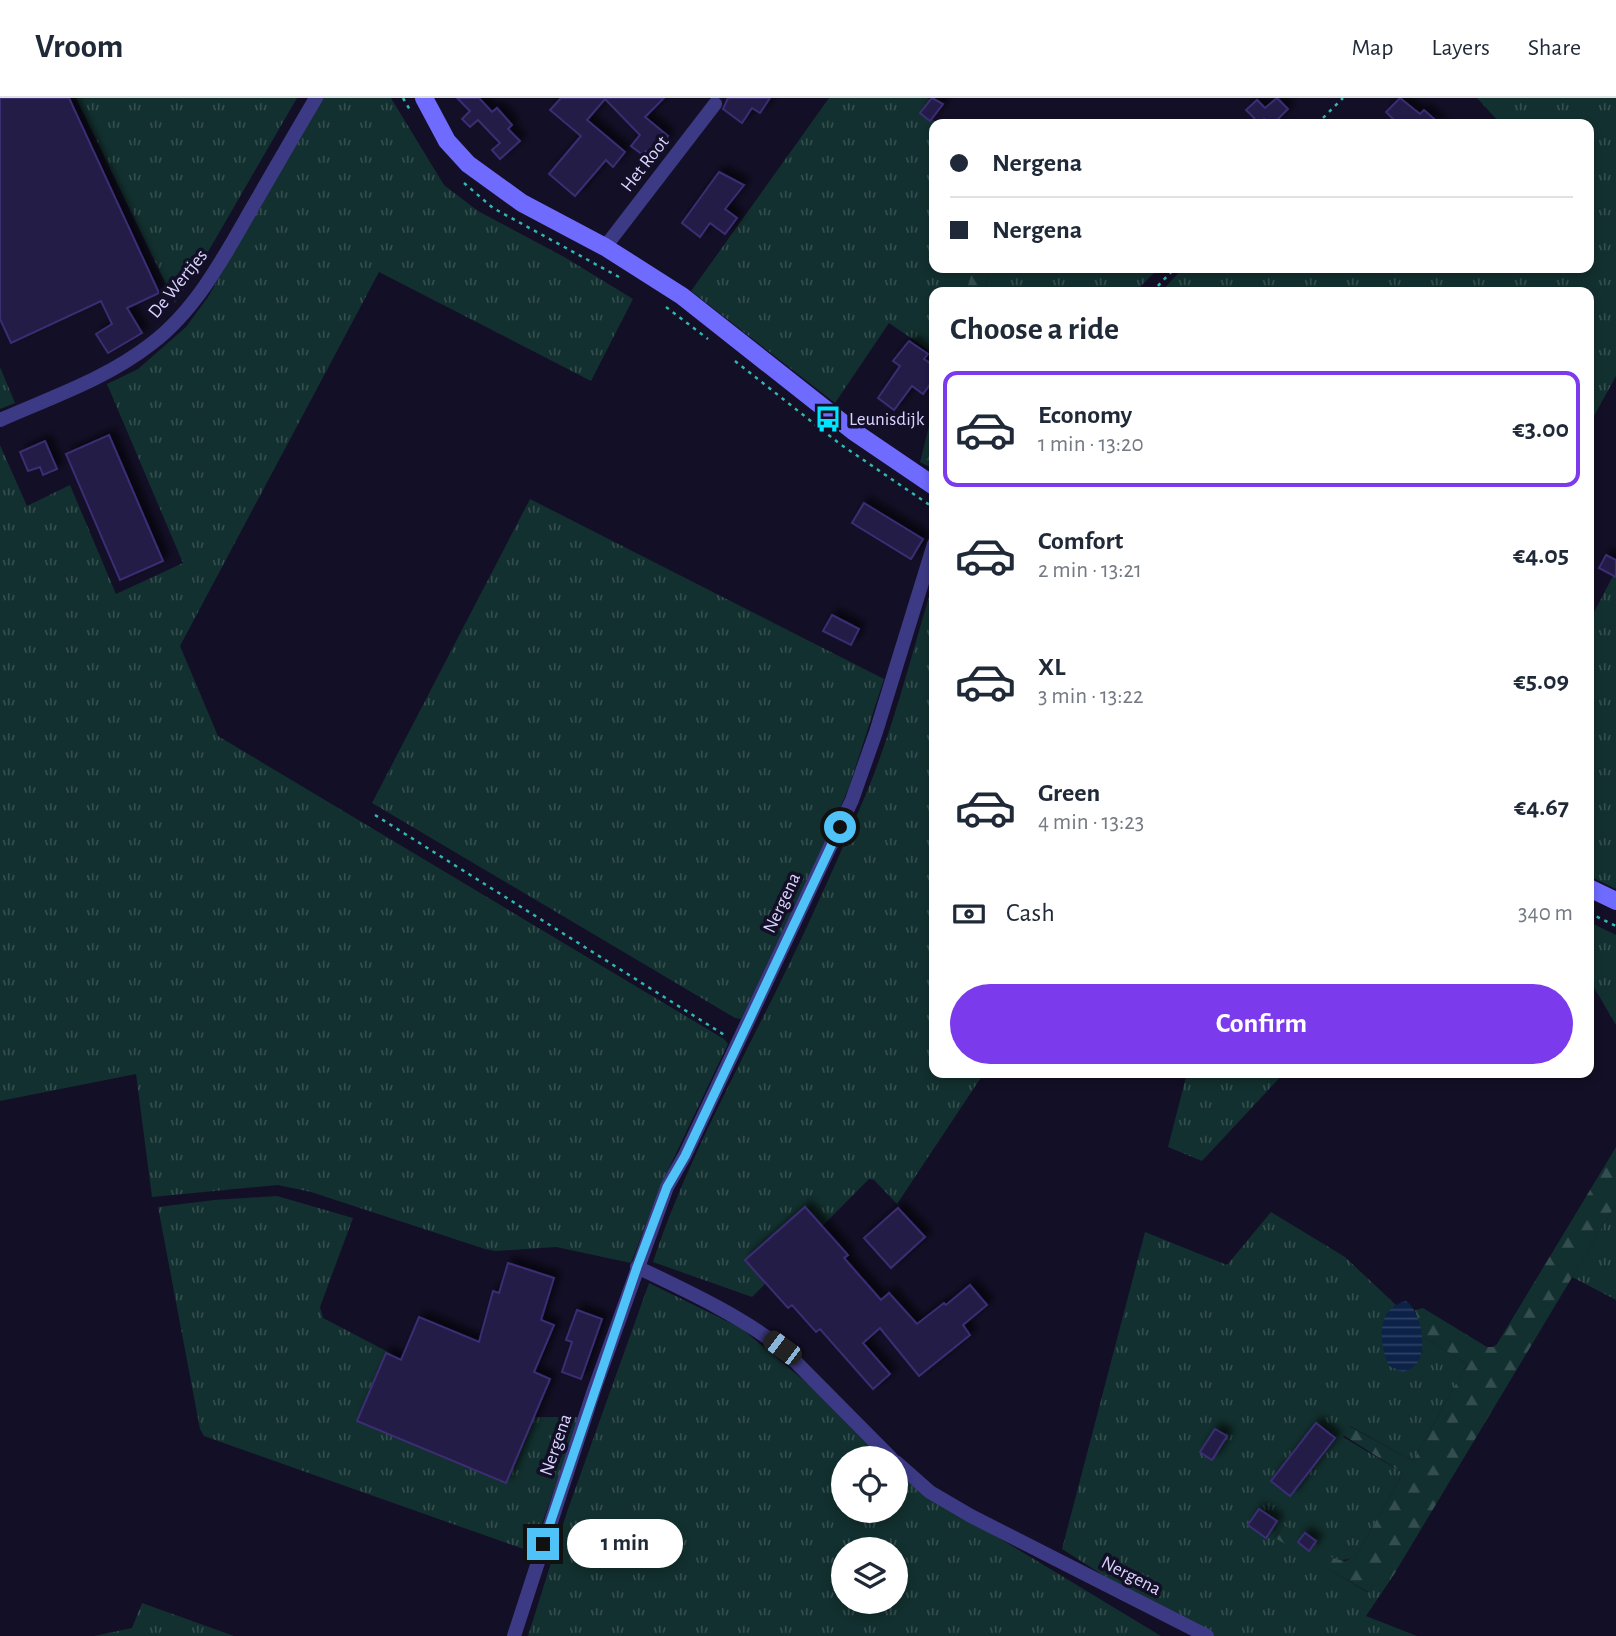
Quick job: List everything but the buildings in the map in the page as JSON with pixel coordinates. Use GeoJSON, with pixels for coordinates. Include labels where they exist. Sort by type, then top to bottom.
{"type":"FeatureCollection","features":[{"type":"Feature","properties":{"kind":"street","name":"De Wertjes"},"geometry":{"type":"LineString","coordinates":[[0,420],[108,373],[153,343],[177,320],[201,291],[227,252],[316,98]]}},
{"type":"Feature","properties":{"kind":"street"},"geometry":{"type":"LineString","coordinates":[[424,98],[447,141],[468,164],[522,203],[605,247],[682,296],[853,431],[929,483]]}},
{"type":"Feature","properties":{"kind":"street","name":"Het Root"},"geometry":{"type":"LineString","coordinates":[[605,247],[715,104]]}},
{"type":"Feature","properties":{"kind":"street","name":"Nergena"},"geometry":{"type":"LineString","coordinates":[[514,1636],[637,1267],[667,1187],[685,1156],[852,800],[929,560]]}},
{"type":"Feature","properties":{"kind":"street"},"geometry":{"type":"LineString","coordinates":[[1594,890],[1616,901]]}},
{"type":"Feature","properties":{"kind":"street"},"geometry":{"type":"LineString","coordinates":[[637,1267],[748,1324],[782,1348],[879,1446]]}},
{"type":"Feature","properties":{"kind":"street","name":"Nergena"},"geometry":{"type":"LineString","coordinates":[[908,1473],[930,1492],[971,1516],[1206,1636]]}},
{"type":"Feature","properties":{"kind":"path"},"geometry":{"type":"LineString","coordinates":[[403,98],[413,115]]}},
{"type":"Feature","properties":{"kind":"path"},"geometry":{"type":"LineString","coordinates":[[1322,119],[1343,98]]}},
{"type":"Feature","properties":{"kind":"path"},"geometry":{"type":"LineString","coordinates":[[465,183],[501,213],[623,279]]}},
{"type":"Feature","properties":{"kind":"path"},"geometry":{"type":"LineString","coordinates":[[1157,287],[1170,273]]}},
{"type":"Feature","properties":{"kind":"path"},"geometry":{"type":"LineString","coordinates":[[663,304],[713,342]]}},
{"type":"Feature","properties":{"kind":"path"},"geometry":{"type":"LineString","coordinates":[[734,359],[840,444],[929,505]]}},
{"type":"Feature","properties":{"kind":"path"},"geometry":{"type":"LineString","coordinates":[[375,815],[737,1044]]}},
{"type":"Feature","properties":{"kind":"path"},"geometry":{"type":"LineString","coordinates":[[1594,915],[1616,926]]}},
{"type":"Feature","properties":{"kind":"green space"},"geometry":{"type":"Polygon","coordinates":[[[76,98],[297,98],[205,257],[175,303],[76,98]]]}},
{"type":"Feature","properties":{"kind":"green space"},"geometry":{"type":"Polygon","coordinates":[[[323,98],[391,98],[444,185],[478,211],[566,258],[633,299],[591,381],[379,272],[180,646],[218,736],[724,1039],[728,1044],[662,1183],[631,1263],[556,1247],[496,1251],[485,1249],[311,1192],[278,1185],[152,1197],[136,1074],[0,1101],[0,445],[27,506],[70,485],[116,594],[183,563],[107,384],[138,369],[186,327],[208,297],[323,98]]]}},
{"type":"Feature","properties":{"kind":"green space"},"geometry":{"type":"Polygon","coordinates":[[[829,98],[928,98],[936,104],[929,117],[932,119],[929,119],[929,273],[972,273],[967,287],[929,287],[929,351],[889,323],[835,403],[691,291],[829,98]]]}},
{"type":"Feature","properties":{"kind":"green space"},"geometry":{"type":"Polygon","coordinates":[[[1477,98],[1616,98],[1616,376],[1594,416],[1594,287],[1166,287],[1178,273],[1594,273],[1594,119],[1496,119],[1477,98]]]}},
{"type":"Feature","properties":{"kind":"green space"},"geometry":{"type":"Polygon","coordinates":[[[972,273],[989,273],[985,287],[967,287],[972,273]]]}},
{"type":"Feature","properties":{"kind":"green space"},"geometry":{"type":"Polygon","coordinates":[[[989,273],[1154,273],[1140,287],[985,287],[989,273]]]}},
{"type":"Feature","properties":{"kind":"green space"},"geometry":{"type":"Polygon","coordinates":[[[0,367],[15,403],[0,409],[0,367]]]}},
{"type":"Feature","properties":{"kind":"green space"},"geometry":{"type":"Polygon","coordinates":[[[929,427],[929,466],[920,462],[929,427]]]}},
{"type":"Feature","properties":{"kind":"green space"},"geometry":{"type":"Polygon","coordinates":[[[530,499],[884,679],[849,787],[741,1019],[735,1018],[372,803],[530,499]]]}},
{"type":"Feature","properties":{"kind":"green space"},"geometry":{"type":"Polygon","coordinates":[[[1616,570],[1616,889],[1594,878],[1594,612],[1616,570]]]}},
{"type":"Feature","properties":{"kind":"green space"},"geometry":{"type":"Polygon","coordinates":[[[929,597],[929,1078],[981,1078],[897,1204],[874,1180],[869,1179],[752,1297],[653,1262],[701,1143],[836,864],[871,781],[929,597]]]}},
{"type":"Feature","properties":{"kind":"green space"},"geometry":{"type":"Polygon","coordinates":[[[1594,924],[1616,935],[1616,1025],[1594,988],[1594,924]]]}},
{"type":"Feature","properties":{"kind":"green space"},"geometry":{"type":"Polygon","coordinates":[[[1186,1078],[1279,1078],[1202,1161],[1168,1147],[1186,1078]]]}},
{"type":"Feature","properties":{"kind":"green space"},"geometry":{"type":"Polygon","coordinates":[[[1616,1147],[1616,1204],[1393,1576],[1368,1592],[1275,1538],[1283,1525],[1329,1556],[1346,1561],[1357,1554],[1403,1473],[1343,1435],[1349,1426],[1413,1461],[1467,1364],[1421,1335],[1415,1310],[1423,1308],[1487,1347],[1497,1344],[1616,1147]]]}},
{"type":"Feature","properties":{"kind":"green space"},"geometry":{"type":"Polygon","coordinates":[[[277,1196],[353,1218],[320,1307],[323,1318],[513,1417],[580,1417],[532,1552],[204,1436],[200,1429],[158,1207],[277,1196]]]}},
{"type":"Feature","properties":{"kind":"green space"},"geometry":{"type":"Polygon","coordinates":[[[1616,1204],[1616,1300],[1572,1277],[1616,1204]]]}},
{"type":"Feature","properties":{"kind":"green space"},"geometry":{"type":"Polygon","coordinates":[[[1271,1212],[1345,1257],[1396,1305],[1386,1315],[1422,1354],[1421,1335],[1467,1364],[1413,1461],[1350,1426],[1343,1437],[1403,1473],[1357,1554],[1349,1559],[1329,1557],[1283,1525],[1275,1537],[1367,1592],[1393,1576],[1366,1616],[1417,1636],[1213,1636],[1106,1577],[1062,1549],[1145,1232],[1227,1265],[1271,1212]]]}},
{"type":"Feature","properties":{"kind":"green space"},"geometry":{"type":"Polygon","coordinates":[[[649,1283],[741,1328],[883,1446],[831,1446],[831,1523],[908,1523],[908,1467],[979,1526],[1161,1636],[528,1636],[567,1512],[649,1283]]]}},
{"type":"Feature","properties":{"kind":"green space"},"geometry":{"type":"Polygon","coordinates":[[[142,1603],[234,1636],[94,1636],[132,1628],[142,1603]]]}},
{"type":"Feature","properties":{"kind":"water"},"geometry":{"type":"Polygon","coordinates":[[[1406,1301],[1419,1321],[1422,1349],[1417,1363],[1403,1372],[1389,1366],[1383,1347],[1382,1328],[1389,1311],[1406,1301]]]}},
{"type":"Feature","properties":{"kind":"place","name":"Leunisdijk"},"geometry":{"type":"Point","coordinates":[828,419]}},
{"type":"Feature","properties":{"kind":"route"},"geometry":{"type":"LineString","coordinates":[[543,1544],[594,1390],[667,1187],[685,1156],[840,827]]}}]}
